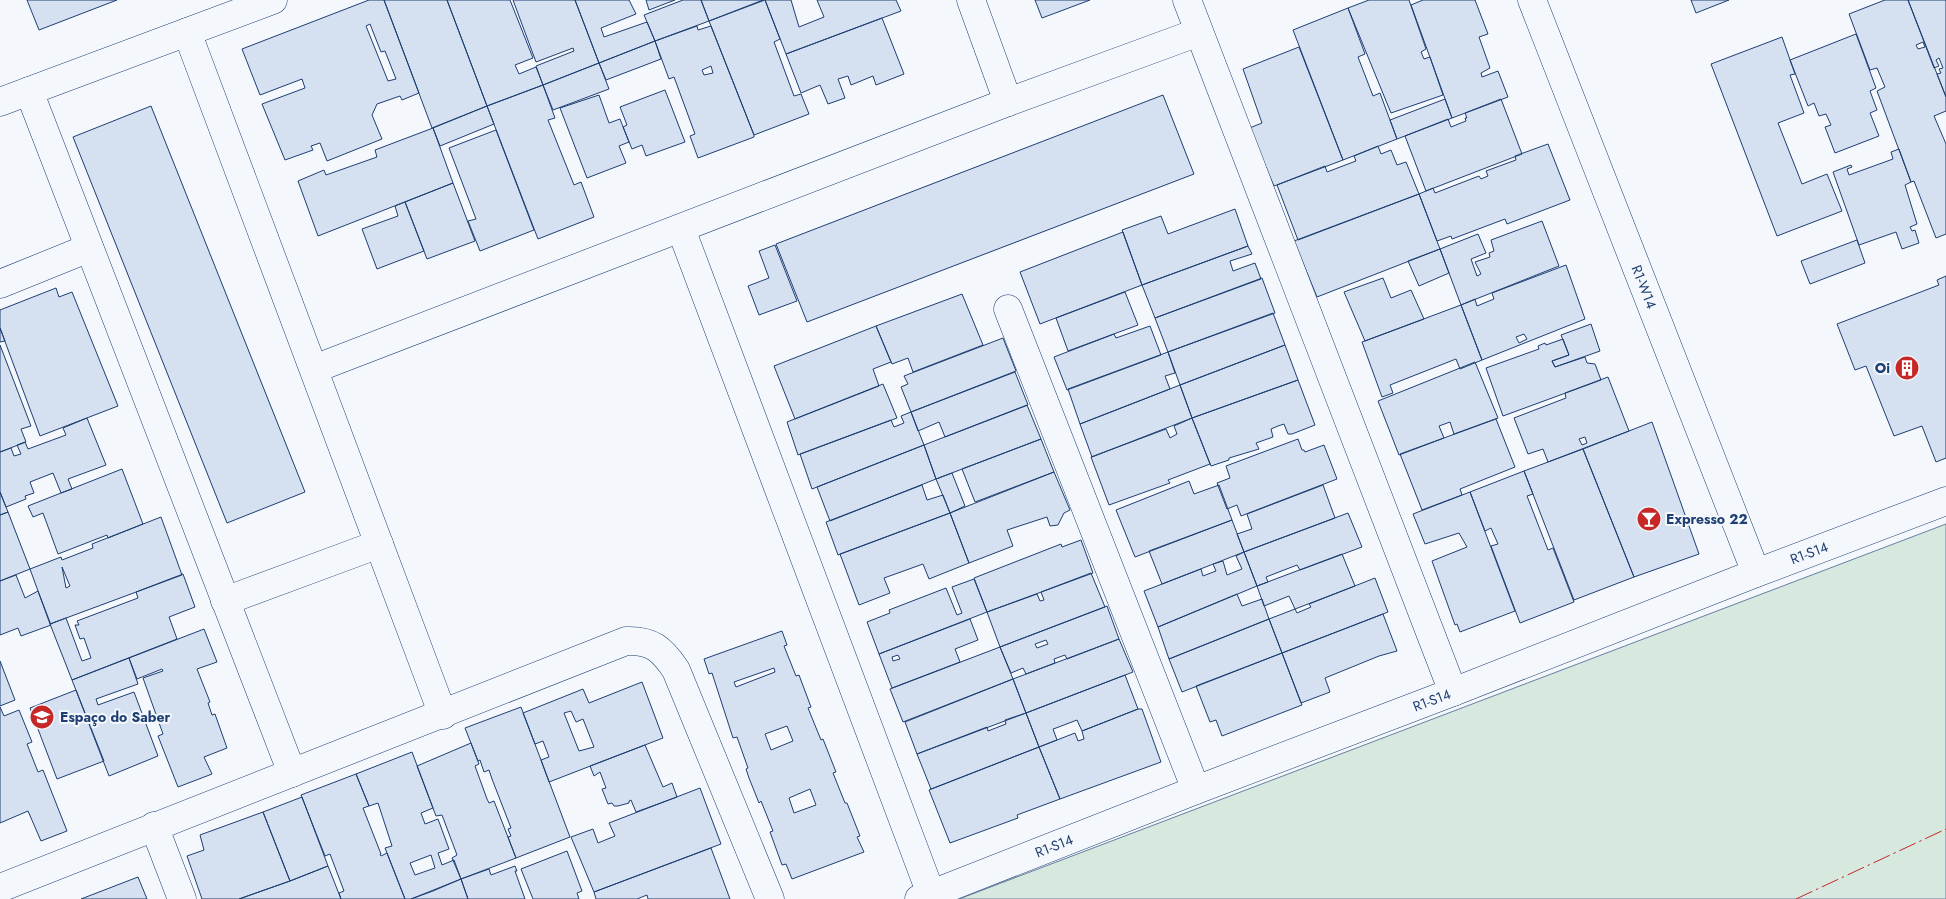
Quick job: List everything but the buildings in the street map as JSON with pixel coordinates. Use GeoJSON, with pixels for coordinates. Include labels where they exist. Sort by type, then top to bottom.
{"type":"FeatureCollection","features":[{"type":"Feature","properties":{"kind":"street"},"geometry":{"type":"LineString","coordinates":[[0,102],[273,0]]}},
{"type":"Feature","properties":{"kind":"street"},"geometry":{"type":"LineString","coordinates":[[971,0],[1008,102]]}},
{"type":"Feature","properties":{"kind":"street"},"geometry":{"type":"LineString","coordinates":[[1187,0],[1453,692]]}},
{"type":"Feature","properties":{"kind":"street","name":"R1-W14"},"geometry":{"type":"LineString","coordinates":[[1532,0],[1756,573]]}},
{"type":"Feature","properties":{"kind":"street"},"geometry":{"type":"LineString","coordinates":[[187,32],[443,714]]}},
{"type":"Feature","properties":{"kind":"street"},"geometry":{"type":"LineString","coordinates":[[314,369],[1008,102],[1200,32]]}},
{"type":"Feature","properties":{"kind":"street"},"geometry":{"type":"LineString","coordinates":[[29,91],[292,773]]}},
{"type":"Feature","properties":{"kind":"street"},"geometry":{"type":"LineString","coordinates":[[681,228],[924,897]]}},
{"type":"Feature","properties":{"kind":"street"},"geometry":{"type":"LineString","coordinates":[[0,284],[89,248]]}},
{"type":"Feature","properties":{"kind":"street"},"geometry":{"type":"LineString","coordinates":[[1008,309],[1196,790]]}},
{"type":"Feature","properties":{"kind":"street","name":"R1-S14"},"geometry":{"type":"LineString","coordinates":[[924,897],[1946,500]]}},
{"type":"Feature","properties":{"kind":"street"},"geometry":{"type":"LineString","coordinates":[[225,601],[379,544]]}},
{"type":"Feature","properties":{"kind":"street"},"geometry":{"type":"LineString","coordinates":[[0,888],[626,641],[641,640],[655,646],[667,656],[676,670],[770,899]]}},
{"type":"Feature","properties":{"kind":"street"},"geometry":{"type":"LineString","coordinates":[[154,826],[182,899]]}},
{"type":"Feature","properties":{"kind":"shaded area"},"geometry":{"type":"Polygon","coordinates":[[[1946,524],[1946,899],[959,899],[1946,524]]]}},
{"type":"Feature","properties":{"kind":"power"},"geometry":{"type":"LineString","coordinates":[[1796,899],[1946,829]]}},
{"type":"Feature","properties":{"kind":"place","name":"Oi"},"geometry":{"type":"Point","coordinates":[1907,368]}},
{"type":"Feature","properties":{"kind":"place","name":"Expresso 22"},"geometry":{"type":"Point","coordinates":[1649,519]}},
{"type":"Feature","properties":{"kind":"place","name":"Espaço do Saber"},"geometry":{"type":"Point","coordinates":[42,717]}}]}
